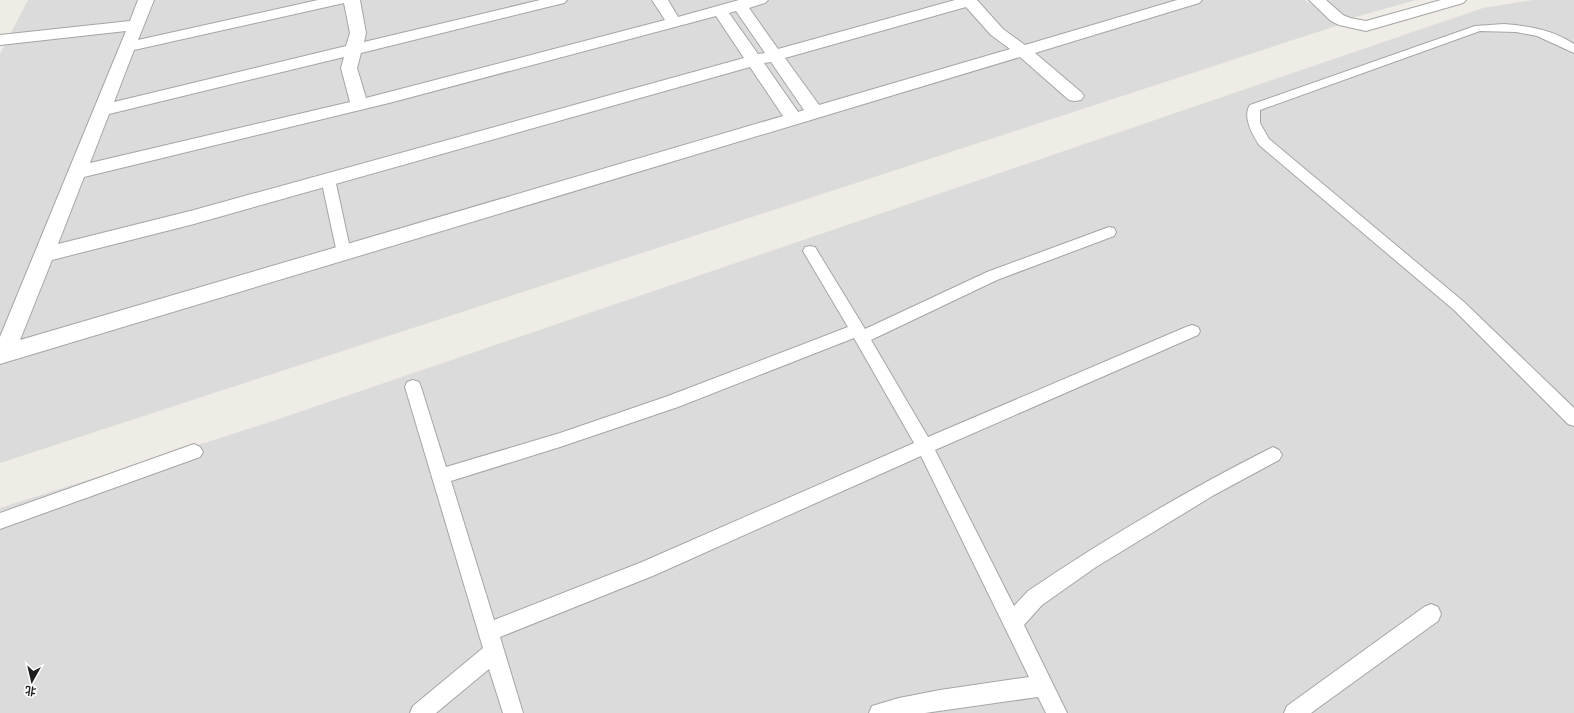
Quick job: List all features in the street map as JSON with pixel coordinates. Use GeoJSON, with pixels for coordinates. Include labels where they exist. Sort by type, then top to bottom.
{"type":"FeatureCollection","features":[{"type":"Feature","properties":{"kind":"street"},"geometry":{"type":"LineString","coordinates":[[2,354],[78,172],[146,0]]}},
{"type":"Feature","properties":{"kind":"street"},"geometry":{"type":"LineString","coordinates":[[127,47],[339,0]]}},
{"type":"Feature","properties":{"kind":"street"},"geometry":{"type":"LineString","coordinates":[[352,0],[358,33],[349,68],[360,105]]}},
{"type":"Feature","properties":{"kind":"street"},"geometry":{"type":"LineString","coordinates":[[102,110],[558,0]]}},
{"type":"Feature","properties":{"kind":"street"},"geometry":{"type":"LineString","coordinates":[[660,0],[674,23]]}},
{"type":"Feature","properties":{"kind":"street"},"geometry":{"type":"LineString","coordinates":[[78,172],[360,105],[760,0]]}},
{"type":"Feature","properties":{"kind":"street"},"geometry":{"type":"LineString","coordinates":[[44,255],[328,180],[754,60],[974,0],[997,32],[1023,51],[1076,96]]}},
{"type":"Feature","properties":{"kind":"street"},"geometry":{"type":"LineString","coordinates":[[2,354],[1194,0]]}},
{"type":"Feature","properties":{"kind":"street"},"geometry":{"type":"LineString","coordinates":[[1318,0],[1337,18],[1345,22],[1366,26],[1458,0]]}},
{"type":"Feature","properties":{"kind":"street"},"geometry":{"type":"LineString","coordinates":[[739,5],[815,112]]}},
{"type":"Feature","properties":{"kind":"street"},"geometry":{"type":"LineString","coordinates":[[720,10],[794,119]]}},
{"type":"Feature","properties":{"kind":"street"},"geometry":{"type":"LineString","coordinates":[[0,40],[136,25]]}},
{"type":"Feature","properties":{"kind":"lane"},"geometry":{"type":"LineString","coordinates":[[1574,48],[1550,36],[1526,30],[1505,27],[1479,28],[1254,108],[1254,123],[1264,142],[1460,306],[1574,419]]}},
{"type":"Feature","properties":{"kind":"lane"},"geometry":{"type":"LineString","coordinates":[[328,180],[344,253]]}},
{"type":"Feature","properties":{"kind":"lane"},"geometry":{"type":"LineString","coordinates":[[440,477],[560,440],[672,402],[860,333],[992,276],[1109,232]]}},
{"type":"Feature","properties":{"kind":"lane"},"geometry":{"type":"LineString","coordinates":[[810,251],[913,423],[1057,713]]}},
{"type":"Feature","properties":{"kind":"lane"},"geometry":{"type":"LineString","coordinates":[[488,632],[648,569],[925,446],[1192,331]]}},
{"type":"Feature","properties":{"kind":"lane"},"geometry":{"type":"LineString","coordinates":[[413,388],[514,713]]}},
{"type":"Feature","properties":{"kind":"lane"},"geometry":{"type":"LineString","coordinates":[[0,521],[194,452]]}},
{"type":"Feature","properties":{"kind":"lane"},"geometry":{"type":"LineString","coordinates":[[1012,623],[1035,598],[1142,528],[1208,489],[1273,455]]}},
{"type":"Feature","properties":{"kind":"lane"},"geometry":{"type":"LineString","coordinates":[[1294,713],[1431,614]]}},
{"type":"Feature","properties":{"kind":"lane"},"geometry":{"type":"LineString","coordinates":[[420,713],[494,652]]}},
{"type":"Feature","properties":{"kind":"lane"},"geometry":{"type":"LineString","coordinates":[[879,713],[912,704],[977,693],[1043,686]]}},
{"type":"Feature","properties":{"kind":"shaded area"},"geometry":{"type":"Polygon","coordinates":[[[28,0],[1305,0],[1339,25],[0,463],[0,54],[28,0]]]}},
{"type":"Feature","properties":{"kind":"shaded area"},"geometry":{"type":"Polygon","coordinates":[[[1327,0],[1416,0],[1348,19],[1327,0]]]}},
{"type":"Feature","properties":{"kind":"shaded area"},"geometry":{"type":"Polygon","coordinates":[[[1533,0],[1574,0],[1574,713],[0,713],[0,508],[267,423],[1483,8],[1533,0]]]}}]}
